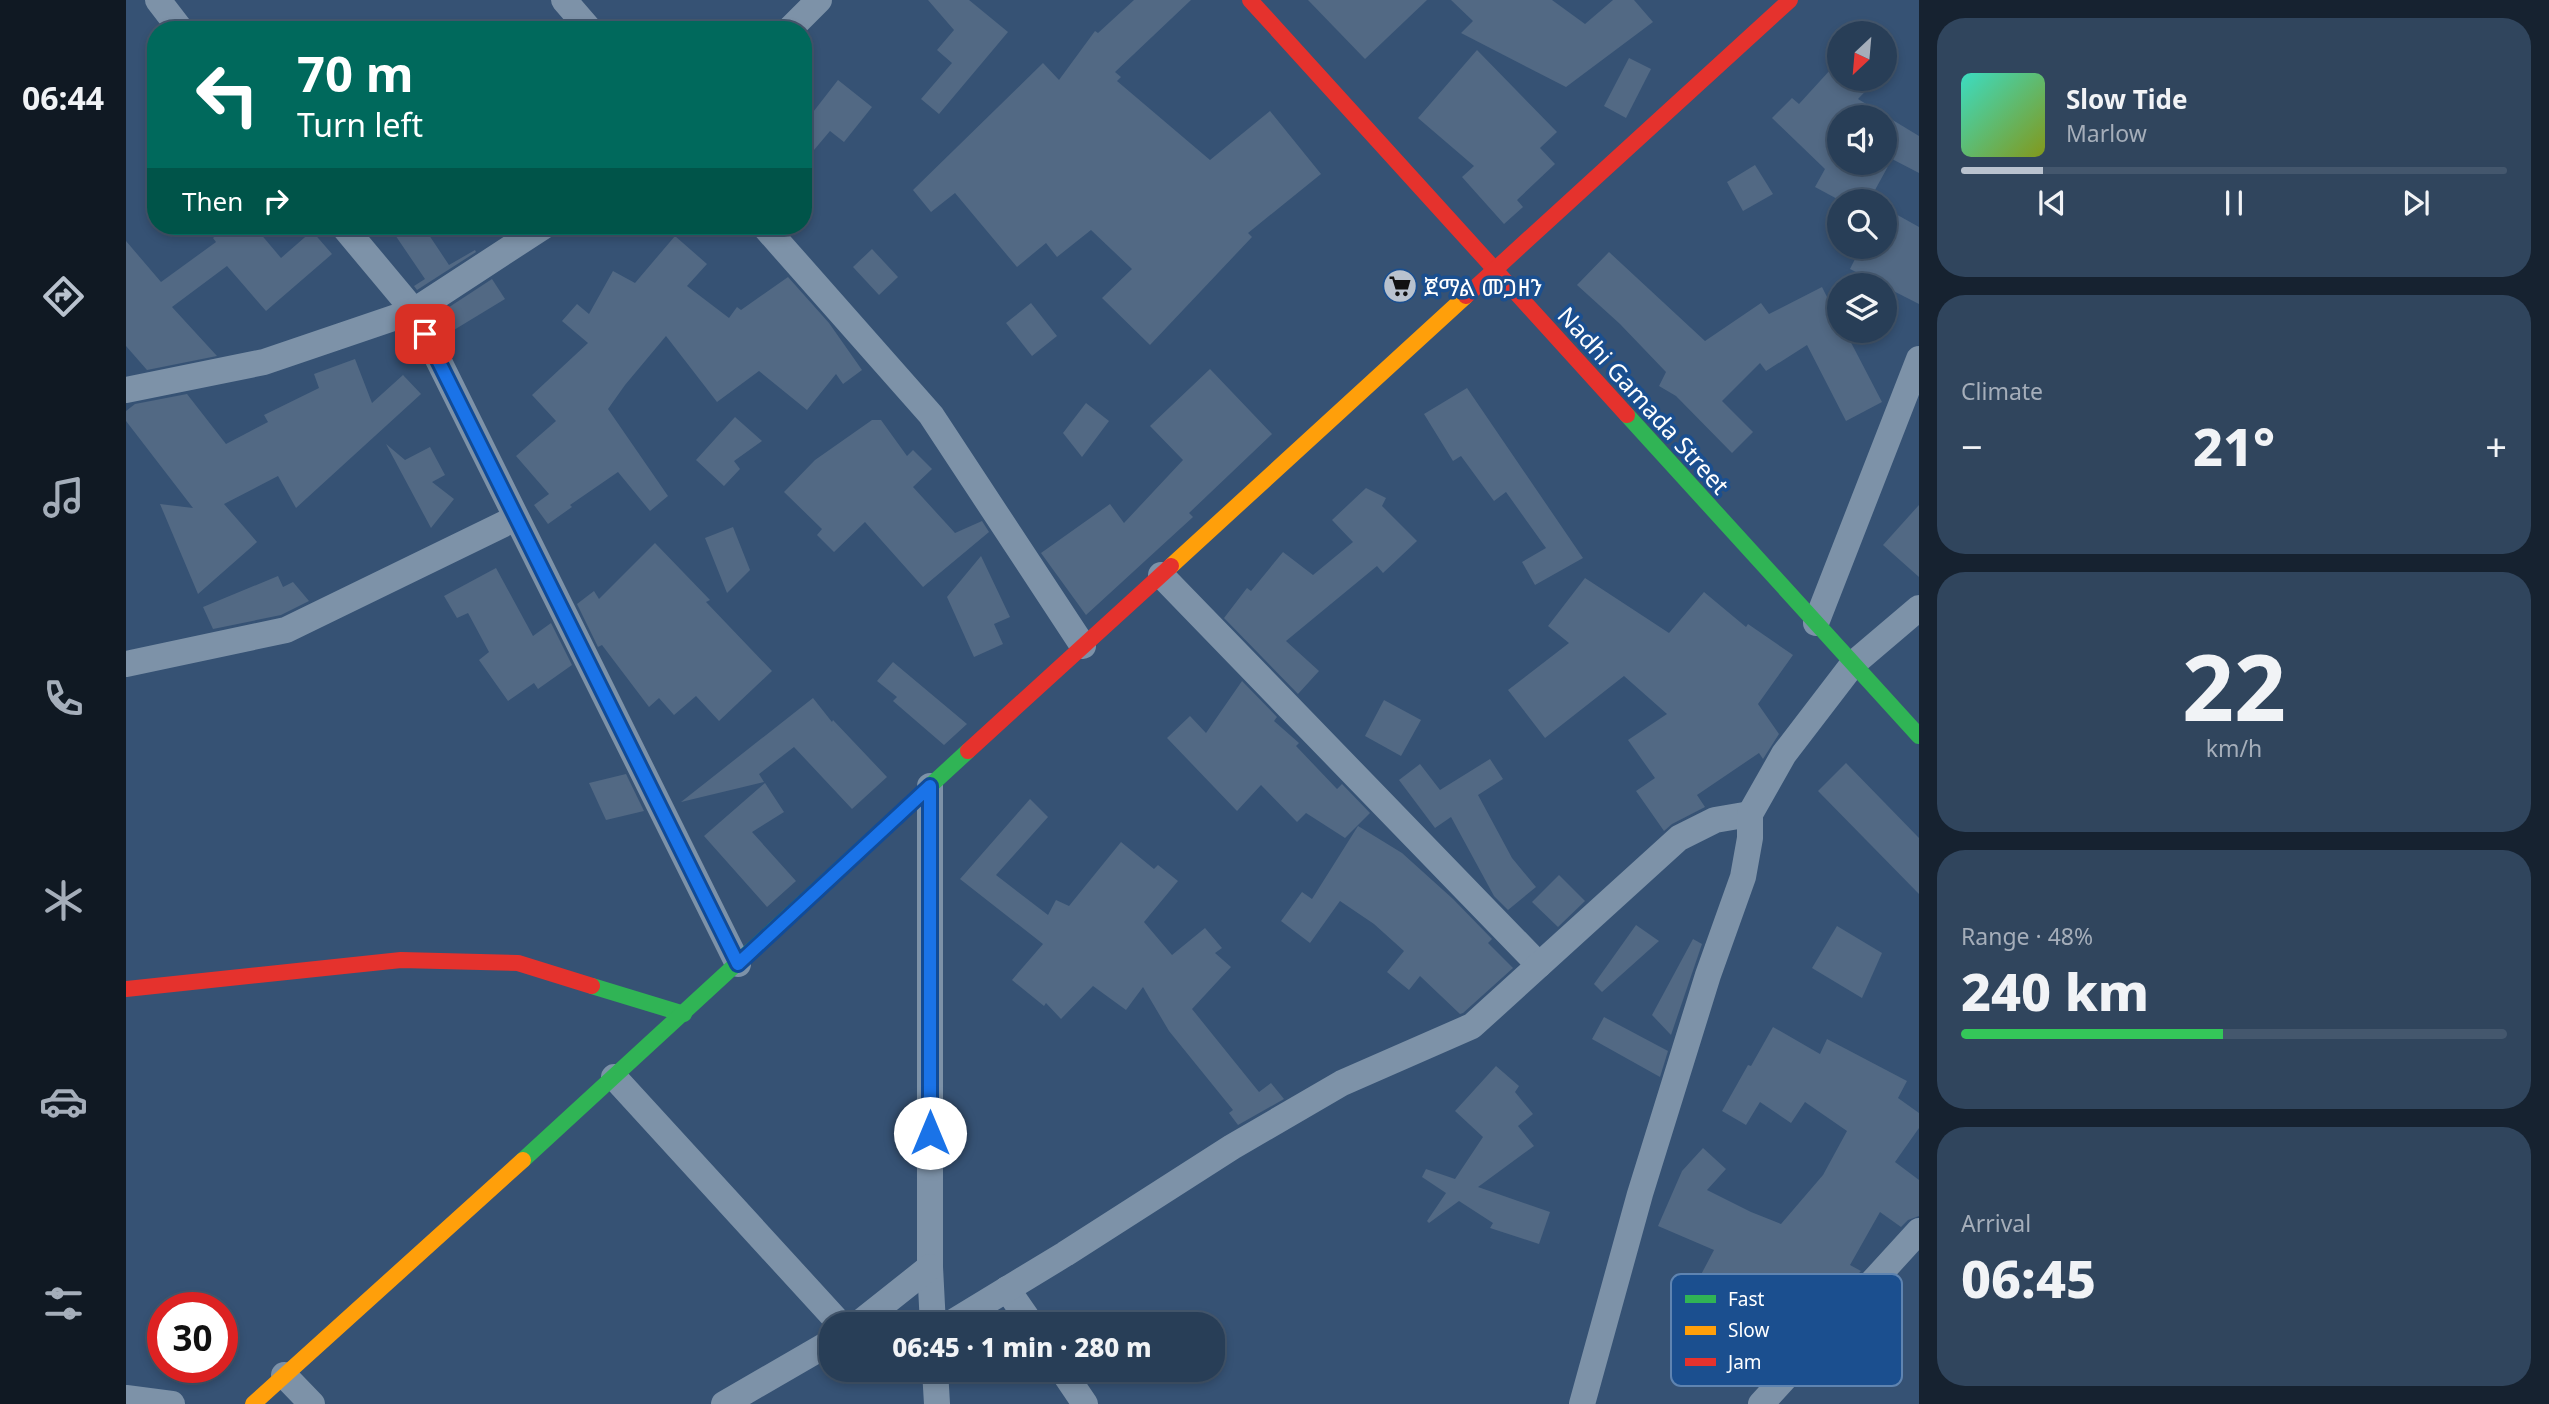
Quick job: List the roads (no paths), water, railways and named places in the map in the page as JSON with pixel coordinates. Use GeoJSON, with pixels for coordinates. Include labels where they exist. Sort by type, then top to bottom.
{"type":"FeatureCollection","features":[{"type":"Feature","properties":{"kind":"street"},"geometry":{"type":"LineString","coordinates":[[158,0],[174,21]]}},
{"type":"Feature","properties":{"kind":"street"},"geometry":{"type":"LineString","coordinates":[[564,0],[582,21]]}},
{"type":"Feature","properties":{"kind":"street"},"geometry":{"type":"LineString","coordinates":[[798,21],[819,0]]}},
{"type":"Feature","properties":{"kind":"street"},"geometry":{"type":"LineString","coordinates":[[253,1404],[684,1014],[1790,0]]}},
{"type":"Feature","properties":{"kind":"street","name":"Nadhi Gamada Street"},"geometry":{"type":"LineString","coordinates":[[1255,1],[1919,736]]}},
{"type":"Feature","properties":{"kind":"street"},"geometry":{"type":"LineString","coordinates":[[351,235],[414,311],[738,964]]}},
{"type":"Feature","properties":{"kind":"street"},"geometry":{"type":"LineString","coordinates":[[126,390],[264,362],[414,311],[530,235]]}},
{"type":"Feature","properties":{"kind":"street"},"geometry":{"type":"LineString","coordinates":[[772,235],[931,415],[1083,646]]}},
{"type":"Feature","properties":{"kind":"street"},"geometry":{"type":"LineString","coordinates":[[1816,623],[1919,359]]}},
{"type":"Feature","properties":{"kind":"street"},"geometry":{"type":"LineString","coordinates":[[126,664],[286,630],[516,518]]}},
{"type":"Feature","properties":{"kind":"street"},"geometry":{"type":"LineString","coordinates":[[1161,575],[1539,965]]}},
{"type":"Feature","properties":{"kind":"street"},"geometry":{"type":"LineString","coordinates":[[1582,1404],[1644,1181],[1707,975],[1743,877],[1750,838],[1750,814],[1784,754],[1853,664],[1919,608]]}},
{"type":"Feature","properties":{"kind":"street"},"geometry":{"type":"LineString","coordinates":[[930,786],[930,1267],[932,1312]]}},
{"type":"Feature","properties":{"kind":"street"},"geometry":{"type":"LineString","coordinates":[[969,1312],[1232,1147],[1342,1083],[1472,1026],[1679,838],[1715,820],[1750,814]]}},
{"type":"Feature","properties":{"kind":"street"},"geometry":{"type":"LineString","coordinates":[[126,989],[401,960],[519,963],[684,1014]]}},
{"type":"Feature","properties":{"kind":"street"},"geometry":{"type":"LineString","coordinates":[[614,1077],[829,1312]]}},
{"type":"Feature","properties":{"kind":"street"},"geometry":{"type":"LineString","coordinates":[[1880,1274],[1919,1231]]}},
{"type":"Feature","properties":{"kind":"street"},"geometry":{"type":"LineString","coordinates":[[873,1312],[930,1267]]}},
{"type":"Feature","properties":{"kind":"street"},"geometry":{"type":"LineString","coordinates":[[1007,1289],[1022,1312]]}},
{"type":"Feature","properties":{"kind":"street"},"geometry":{"type":"LineString","coordinates":[[724,1404],[819,1349]]}},
{"type":"Feature","properties":{"kind":"street"},"geometry":{"type":"LineString","coordinates":[[284,1375],[312,1404]]}},
{"type":"Feature","properties":{"kind":"street"},"geometry":{"type":"LineString","coordinates":[[936,1382],[937,1404]]}},
{"type":"Feature","properties":{"kind":"street"},"geometry":{"type":"LineString","coordinates":[[1070,1382],[1086,1404]]}},
{"type":"Feature","properties":{"kind":"street"},"geometry":{"type":"LineString","coordinates":[[1761,1404],[1777,1386]]}},
{"type":"Feature","properties":{"kind":"street"},"geometry":{"type":"LineString","coordinates":[[126,1398],[172,1404]]}},
{"type":"Feature","properties":{"kind":"place","name":"ጀማል መጋዘን"},"geometry":{"type":"Point","coordinates":[1400,286]}}]}
